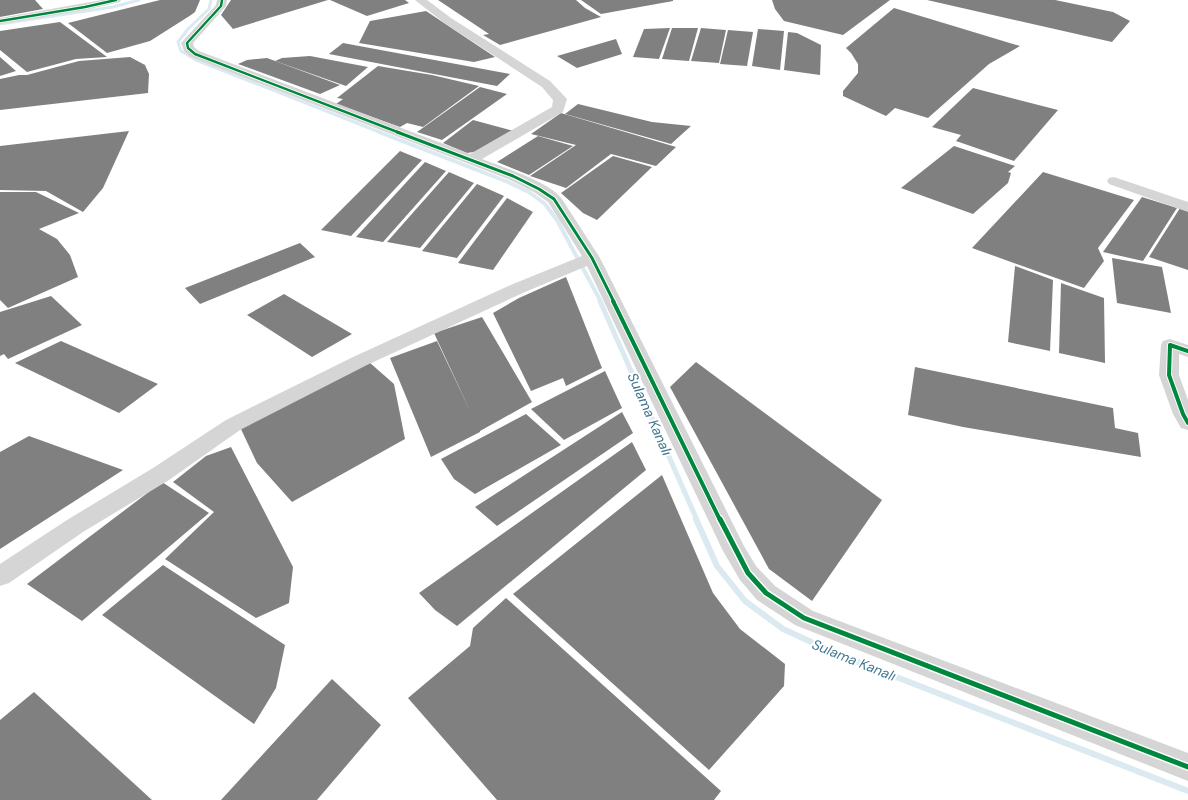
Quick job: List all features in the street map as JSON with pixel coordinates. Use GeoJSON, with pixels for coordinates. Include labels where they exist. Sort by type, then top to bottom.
{"type":"FeatureCollection","features":[{"type":"Feature","properties":{"kind":"street"},"geometry":{"type":"LineString","coordinates":[[0,21],[85,7],[116,0]]}},
{"type":"Feature","properties":{"kind":"street"},"geometry":{"type":"LineString","coordinates":[[222,0],[221,6],[187,43],[188,48],[195,54],[513,176],[554,199],[592,258],[735,551],[748,573],[766,593],[804,618],[1188,767]]}},
{"type":"Feature","properties":{"kind":"street"},"geometry":{"type":"LineString","coordinates":[[420,0],[447,20],[546,84],[560,99],[558,109],[472,160]]}},
{"type":"Feature","properties":{"kind":"street"},"geometry":{"type":"LineString","coordinates":[[1114,181],[1188,207]]}},
{"type":"Feature","properties":{"kind":"street"},"geometry":{"type":"LineString","coordinates":[[0,576],[75,526],[161,474],[233,425],[360,361],[572,265],[592,258]]}},
{"type":"Feature","properties":{"kind":"street"},"geometry":{"type":"LineString","coordinates":[[1188,351],[1170,345],[1169,375],[1183,414],[1188,423]]}},
{"type":"Feature","properties":{"kind":"building"},"geometry":{"type":"Polygon","coordinates":[[[0,0],[35,0],[43,9],[0,17],[0,0]]]}},
{"type":"Feature","properties":{"kind":"building"},"geometry":{"type":"Polygon","coordinates":[[[160,0],[200,0],[195,12],[150,41],[107,53],[68,23],[160,0]]]}},
{"type":"Feature","properties":{"kind":"building"},"geometry":{"type":"Polygon","coordinates":[[[231,0],[328,0],[233,29],[221,15],[231,0]]]}},
{"type":"Feature","properties":{"kind":"building"},"geometry":{"type":"Polygon","coordinates":[[[330,0],[405,0],[409,3],[367,16],[330,0]]]}},
{"type":"Feature","properties":{"kind":"building"},"geometry":{"type":"Polygon","coordinates":[[[438,0],[576,0],[585,8],[601,17],[500,45],[483,35],[489,34],[438,0]]]}},
{"type":"Feature","properties":{"kind":"building"},"geometry":{"type":"Polygon","coordinates":[[[581,0],[673,0],[673,1],[601,14],[581,0]]]}},
{"type":"Feature","properties":{"kind":"building"},"geometry":{"type":"Polygon","coordinates":[[[772,0],[890,0],[843,35],[784,21],[775,9],[772,0]]]}},
{"type":"Feature","properties":{"kind":"building"},"geometry":{"type":"Polygon","coordinates":[[[927,0],[1055,0],[1113,12],[1130,21],[1112,42],[927,0]]]}},
{"type":"Feature","properties":{"kind":"building"},"geometry":{"type":"Polygon","coordinates":[[[894,8],[1020,46],[989,64],[928,118],[895,108],[886,116],[843,96],[843,91],[858,73],[858,64],[846,48],[894,8]]]}},
{"type":"Feature","properties":{"kind":"building"},"geometry":{"type":"Polygon","coordinates":[[[426,11],[495,57],[474,62],[359,43],[370,21],[426,11]]]}},
{"type":"Feature","properties":{"kind":"building"},"geometry":{"type":"Polygon","coordinates":[[[60,22],[107,57],[76,59],[27,72],[0,50],[0,31],[60,22]]]}},
{"type":"Feature","properties":{"kind":"building"},"geometry":{"type":"Polygon","coordinates":[[[670,28],[659,59],[633,57],[644,29],[670,28]]]}},
{"type":"Feature","properties":{"kind":"building"},"geometry":{"type":"Polygon","coordinates":[[[672,28],[698,28],[689,61],[662,59],[672,28]]]}},
{"type":"Feature","properties":{"kind":"building"},"geometry":{"type":"Polygon","coordinates":[[[701,28],[726,30],[719,63],[691,61],[701,28]]]}},
{"type":"Feature","properties":{"kind":"building"},"geometry":{"type":"Polygon","coordinates":[[[758,29],[784,31],[780,70],[752,66],[758,29]]]}},
{"type":"Feature","properties":{"kind":"building"},"geometry":{"type":"Polygon","coordinates":[[[728,30],[753,32],[747,66],[720,64],[728,30]]]}},
{"type":"Feature","properties":{"kind":"building"},"geometry":{"type":"Polygon","coordinates":[[[788,32],[797,33],[821,45],[820,75],[784,70],[788,32]]]}},
{"type":"Feature","properties":{"kind":"building"},"geometry":{"type":"Polygon","coordinates":[[[616,39],[622,54],[577,68],[557,56],[616,39]]]}},
{"type":"Feature","properties":{"kind":"building"},"geometry":{"type":"Polygon","coordinates":[[[343,43],[510,74],[497,86],[329,54],[343,43]]]}},
{"type":"Feature","properties":{"kind":"building"},"geometry":{"type":"Polygon","coordinates":[[[310,56],[368,67],[346,86],[275,61],[282,58],[310,56]]]}},
{"type":"Feature","properties":{"kind":"building"},"geometry":{"type":"Polygon","coordinates":[[[0,57],[16,71],[0,76],[0,57]]]}},
{"type":"Feature","properties":{"kind":"building"},"geometry":{"type":"Polygon","coordinates":[[[130,57],[145,65],[149,74],[148,93],[0,110],[0,79],[27,75],[79,61],[130,57]]]}},
{"type":"Feature","properties":{"kind":"building"},"geometry":{"type":"Polygon","coordinates":[[[267,58],[340,85],[320,94],[238,64],[247,60],[267,58]]]}},
{"type":"Feature","properties":{"kind":"building"},"geometry":{"type":"Polygon","coordinates":[[[378,66],[432,75],[479,86],[423,127],[407,123],[400,127],[336,104],[343,99],[337,98],[378,66]]]}},
{"type":"Feature","properties":{"kind":"building"},"geometry":{"type":"Polygon","coordinates":[[[480,87],[507,94],[442,140],[417,132],[480,87]]]}},
{"type":"Feature","properties":{"kind":"building"},"geometry":{"type":"Polygon","coordinates":[[[973,88],[1058,110],[1014,161],[956,141],[961,135],[932,127],[973,88]]]}},
{"type":"Feature","properties":{"kind":"building"},"geometry":{"type":"Polygon","coordinates":[[[578,104],[652,122],[691,126],[671,144],[565,114],[578,104]]]}},
{"type":"Feature","properties":{"kind":"building"},"geometry":{"type":"Polygon","coordinates":[[[561,113],[676,147],[656,166],[611,154],[566,188],[530,176],[576,145],[531,134],[561,113]]]}},
{"type":"Feature","properties":{"kind":"building"},"geometry":{"type":"Polygon","coordinates":[[[473,120],[514,131],[480,151],[467,153],[443,143],[473,120]]]}},
{"type":"Feature","properties":{"kind":"building"},"geometry":{"type":"Polygon","coordinates":[[[129,131],[103,188],[83,212],[46,191],[0,190],[0,146],[129,131]]]}},
{"type":"Feature","properties":{"kind":"building"},"geometry":{"type":"Polygon","coordinates":[[[538,136],[573,146],[529,175],[497,162],[538,136]]]}},
{"type":"Feature","properties":{"kind":"building"},"geometry":{"type":"Polygon","coordinates":[[[954,146],[1015,166],[1008,172],[1011,173],[1008,183],[973,214],[901,188],[954,146]]]}},
{"type":"Feature","properties":{"kind":"building"},"geometry":{"type":"Polygon","coordinates":[[[400,151],[422,160],[351,236],[321,230],[400,151]]]}},
{"type":"Feature","properties":{"kind":"building"},"geometry":{"type":"Polygon","coordinates":[[[613,156],[652,167],[597,220],[583,213],[561,193],[613,156]]]}},
{"type":"Feature","properties":{"kind":"building"},"geometry":{"type":"Polygon","coordinates":[[[425,162],[446,171],[383,242],[356,237],[425,162]]]}},
{"type":"Feature","properties":{"kind":"building"},"geometry":{"type":"Polygon","coordinates":[[[449,172],[474,183],[420,248],[387,242],[449,172]]]}},
{"type":"Feature","properties":{"kind":"building"},"geometry":{"type":"Polygon","coordinates":[[[1043,172],[1134,200],[1098,248],[1104,261],[1084,288],[972,248],[1043,172]]]}},
{"type":"Feature","properties":{"kind":"building"},"geometry":{"type":"Polygon","coordinates":[[[477,184],[504,196],[457,258],[422,251],[477,184]]]}},
{"type":"Feature","properties":{"kind":"building"},"geometry":{"type":"Polygon","coordinates":[[[0,192],[36,192],[79,213],[39,229],[57,239],[70,255],[78,277],[8,308],[0,300],[0,192]]]}},
{"type":"Feature","properties":{"kind":"building"},"geometry":{"type":"Polygon","coordinates":[[[1142,197],[1177,208],[1143,261],[1103,252],[1142,197]]]}},
{"type":"Feature","properties":{"kind":"building"},"geometry":{"type":"Polygon","coordinates":[[[507,198],[533,212],[493,270],[458,263],[507,198]]]}},
{"type":"Feature","properties":{"kind":"building"},"geometry":{"type":"Polygon","coordinates":[[[1180,208],[1188,211],[1188,270],[1149,257],[1180,208]]]}},
{"type":"Feature","properties":{"kind":"building"},"geometry":{"type":"Polygon","coordinates":[[[300,243],[315,257],[200,304],[185,288],[300,243]]]}},
{"type":"Feature","properties":{"kind":"building"},"geometry":{"type":"Polygon","coordinates":[[[1112,258],[1162,267],[1171,313],[1117,303],[1112,258]]]}},
{"type":"Feature","properties":{"kind":"building"},"geometry":{"type":"Polygon","coordinates":[[[1015,266],[1053,280],[1050,351],[1008,342],[1015,266]]]}},
{"type":"Feature","properties":{"kind":"building"},"geometry":{"type":"Polygon","coordinates":[[[566,277],[602,368],[566,386],[563,378],[531,391],[493,313],[519,298],[566,277]]]}},
{"type":"Feature","properties":{"kind":"building"},"geometry":{"type":"Polygon","coordinates":[[[1061,283],[1104,298],[1105,363],[1059,353],[1061,283]]]}},
{"type":"Feature","properties":{"kind":"building"},"geometry":{"type":"Polygon","coordinates":[[[284,294],[352,334],[312,357],[247,315],[284,294]]]}},
{"type":"Feature","properties":{"kind":"building"},"geometry":{"type":"Polygon","coordinates":[[[51,296],[82,325],[8,359],[4,354],[0,356],[0,312],[51,296]]]}},
{"type":"Feature","properties":{"kind":"building"},"geometry":{"type":"Polygon","coordinates":[[[482,317],[532,402],[480,432],[431,457],[390,358],[437,341],[472,415],[434,333],[482,317]]]}},
{"type":"Feature","properties":{"kind":"building"},"geometry":{"type":"Polygon","coordinates":[[[61,341],[158,384],[119,413],[15,363],[61,341]]]}},
{"type":"Feature","properties":{"kind":"building"},"geometry":{"type":"Polygon","coordinates":[[[369,362],[394,384],[405,439],[292,502],[257,463],[240,427],[369,362]]]}},
{"type":"Feature","properties":{"kind":"building"},"geometry":{"type":"Polygon","coordinates":[[[696,362],[882,500],[812,601],[769,569],[670,387],[696,362]]]}},
{"type":"Feature","properties":{"kind":"building"},"geometry":{"type":"Polygon","coordinates":[[[915,367],[1113,408],[1115,428],[1138,433],[1141,457],[963,427],[908,415],[915,367]]]}},
{"type":"Feature","properties":{"kind":"building"},"geometry":{"type":"Polygon","coordinates":[[[605,371],[622,408],[564,440],[531,409],[605,371]]]}},
{"type":"Feature","properties":{"kind":"building"},"geometry":{"type":"Polygon","coordinates":[[[622,412],[633,433],[497,526],[475,507],[622,412]]]}},
{"type":"Feature","properties":{"kind":"building"},"geometry":{"type":"Polygon","coordinates":[[[526,414],[561,445],[475,494],[454,479],[441,459],[526,414]]]}},
{"type":"Feature","properties":{"kind":"building"},"geometry":{"type":"Polygon","coordinates":[[[29,436],[123,470],[0,549],[0,452],[29,436]]]}},
{"type":"Feature","properties":{"kind":"building"},"geometry":{"type":"Polygon","coordinates":[[[632,442],[646,470],[457,626],[435,610],[419,593],[632,442]]]}},
{"type":"Feature","properties":{"kind":"building"},"geometry":{"type":"Polygon","coordinates":[[[231,447],[293,567],[289,603],[256,618],[165,559],[214,512],[173,482],[206,456],[231,447]]]}},
{"type":"Feature","properties":{"kind":"building"},"geometry":{"type":"Polygon","coordinates":[[[662,475],[713,593],[740,629],[785,664],[784,686],[709,770],[513,594],[662,475]]]}},
{"type":"Feature","properties":{"kind":"building"},"geometry":{"type":"Polygon","coordinates":[[[162,482],[209,513],[82,621],[27,584],[162,482]]]}},
{"type":"Feature","properties":{"kind":"building"},"geometry":{"type":"Polygon","coordinates":[[[163,565],[285,645],[276,688],[254,724],[102,615],[163,565]]]}},
{"type":"Feature","properties":{"kind":"building"},"geometry":{"type":"Polygon","coordinates":[[[506,598],[721,791],[714,800],[497,800],[408,698],[470,646],[473,628],[506,598]]]}},
{"type":"Feature","properties":{"kind":"building"},"geometry":{"type":"Polygon","coordinates":[[[332,679],[381,725],[317,800],[221,800],[332,679]]]}},
{"type":"Feature","properties":{"kind":"building"},"geometry":{"type":"Polygon","coordinates":[[[34,692],[152,800],[0,800],[0,720],[34,692]]]}},
{"type":"Feature","properties":{"kind":"waterway","name":"Sulama Kanalı"},"geometry":{"type":"LineString","coordinates":[[0,24],[113,7],[139,0]]}},
{"type":"Feature","properties":{"kind":"waterway","name":"Sulama Kanalı"},"geometry":{"type":"LineString","coordinates":[[211,0],[209,9],[188,29],[178,42],[181,51],[196,60],[382,133]]}},
{"type":"Feature","properties":{"kind":"waterway","name":"Sulama Kanalı"},"geometry":{"type":"LineString","coordinates":[[379,132],[508,182],[529,192],[545,204],[557,220],[601,302]]}},
{"type":"Feature","properties":{"kind":"waterway","name":"Sulama Kanalı"},"geometry":{"type":"LineString","coordinates":[[600,301],[697,520]]}},
{"type":"Feature","properties":{"kind":"waterway","name":"Sulama Kanalı"},"geometry":{"type":"LineString","coordinates":[[696,519],[717,566],[745,601],[783,629],[835,653],[1188,791]]}},
{"type":"Feature","properties":{"kind":"cycle path"},"geometry":{"type":"LineString","coordinates":[[0,21],[85,7],[116,0]]}},
{"type":"Feature","properties":{"kind":"cycle path"},"geometry":{"type":"LineString","coordinates":[[222,0],[221,6],[187,43],[188,48],[195,54],[513,176],[539,189],[554,199],[592,258],[735,551],[748,573],[766,593],[804,618],[1188,767]]}},
{"type":"Feature","properties":{"kind":"cycle path"},"geometry":{"type":"LineString","coordinates":[[1188,351],[1170,345],[1169,375],[1183,414],[1188,423]]}}]}
